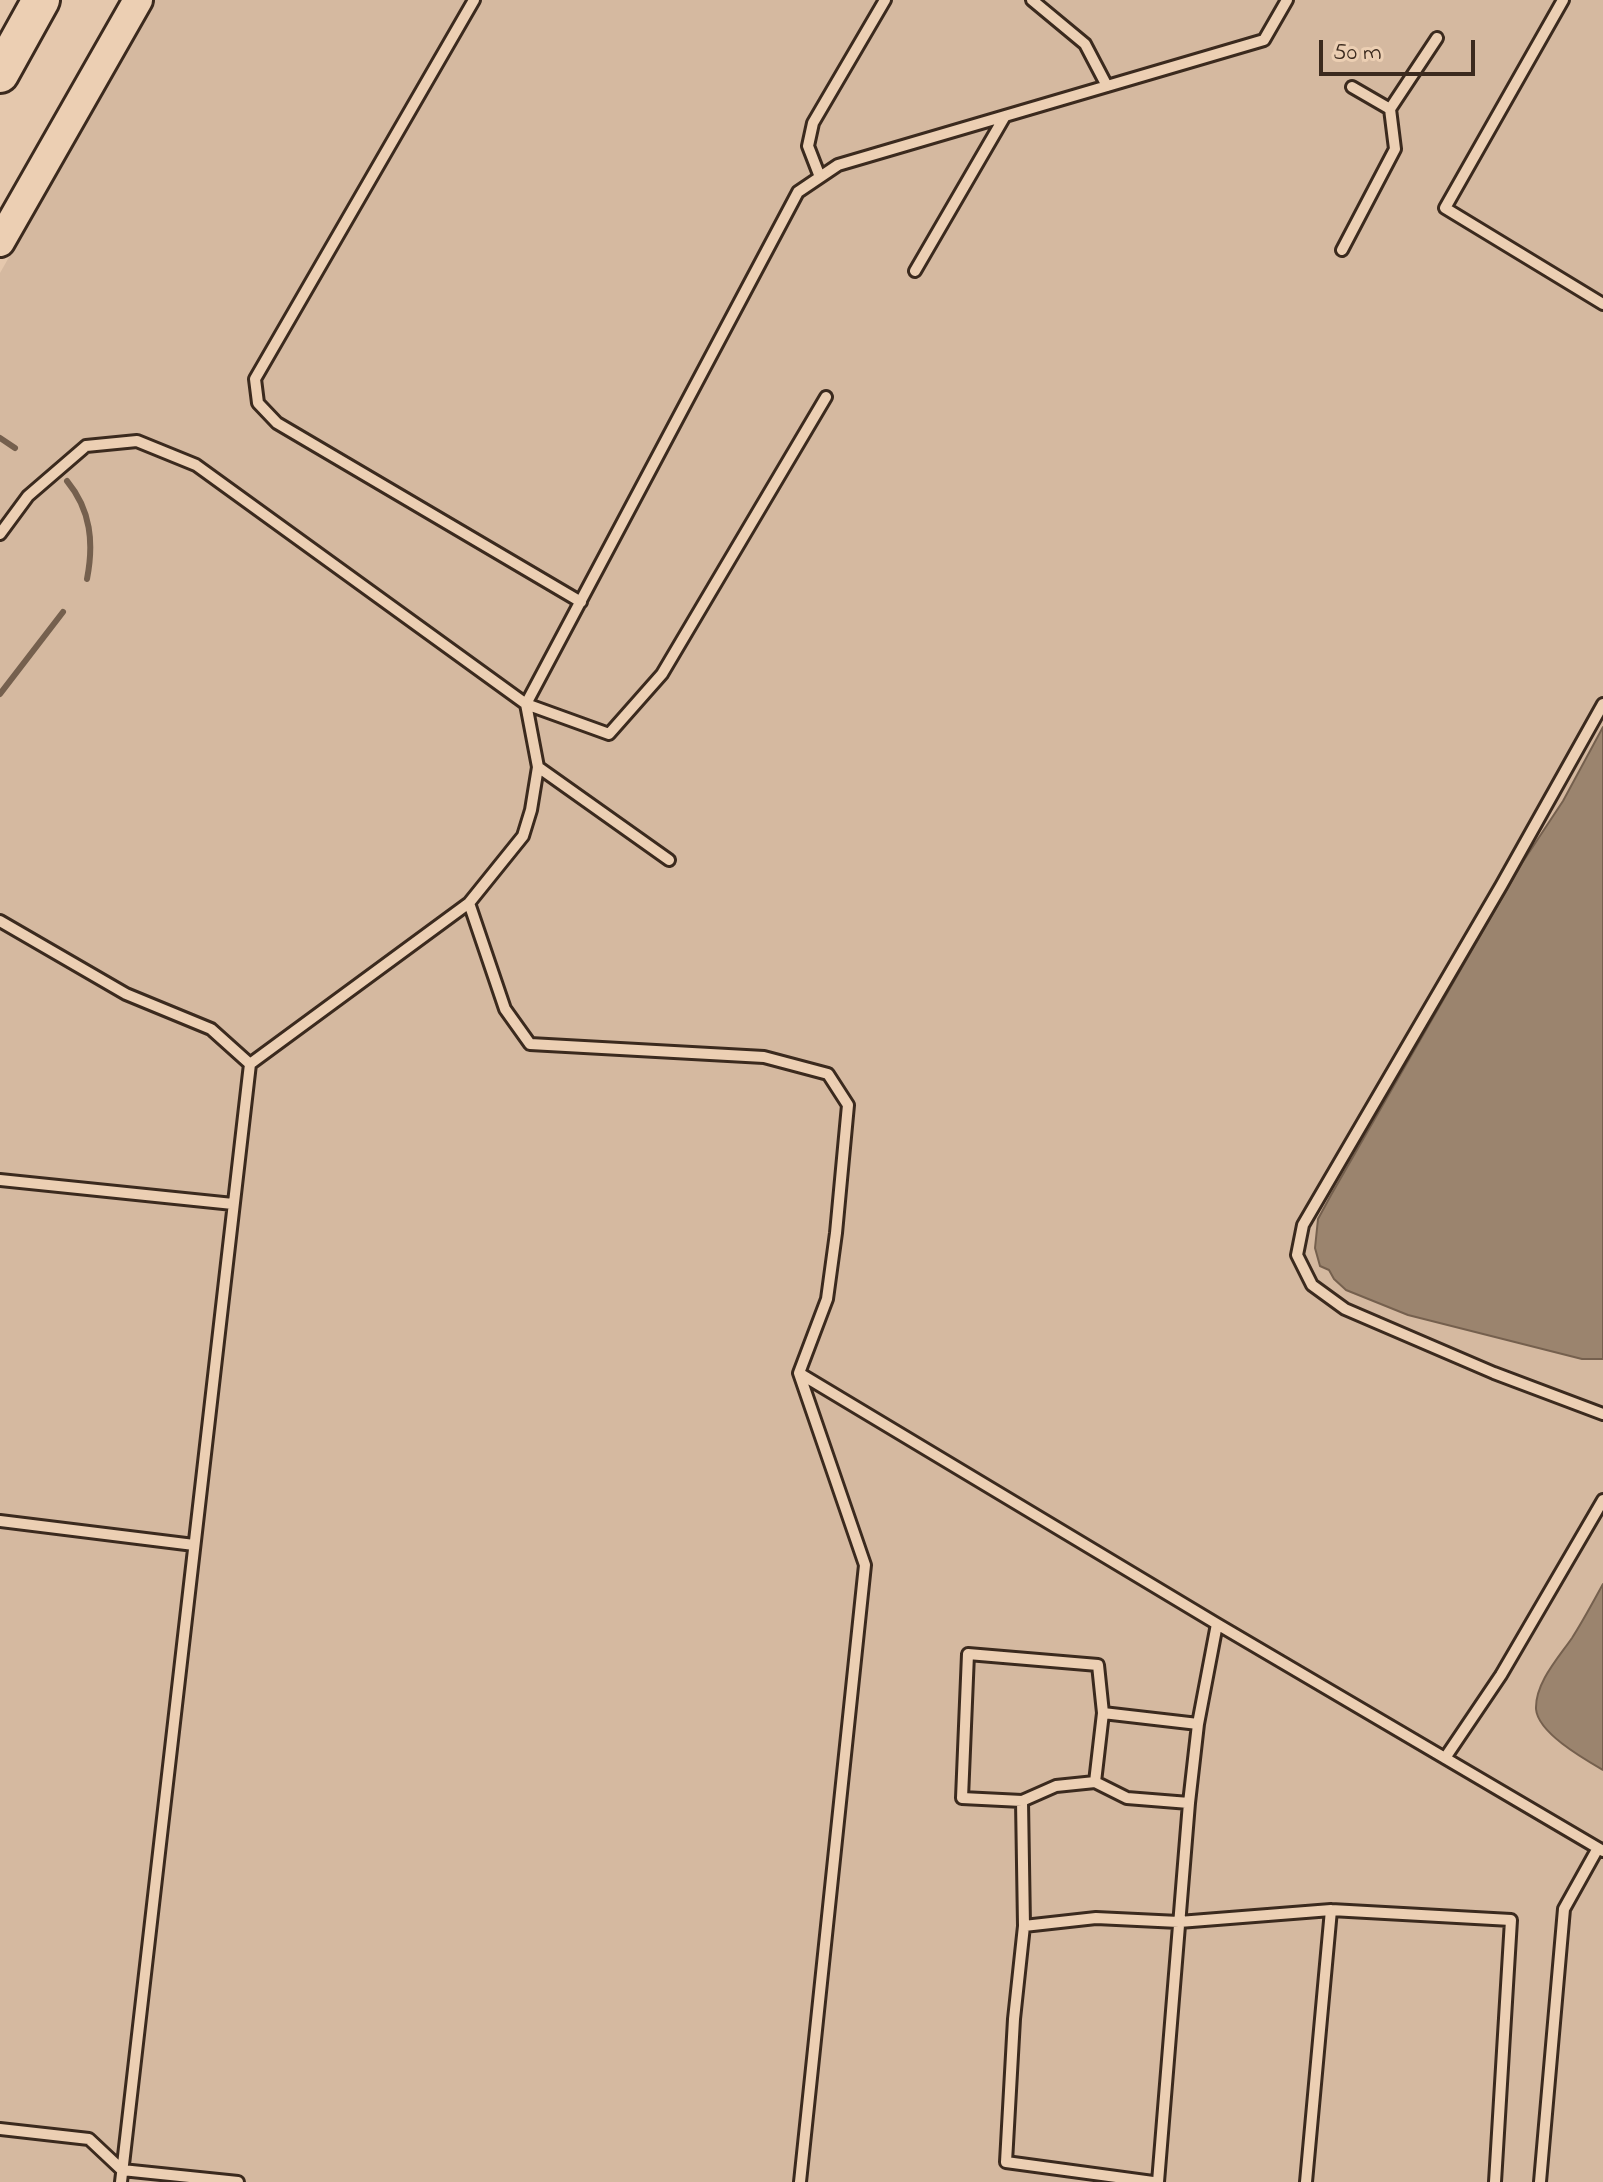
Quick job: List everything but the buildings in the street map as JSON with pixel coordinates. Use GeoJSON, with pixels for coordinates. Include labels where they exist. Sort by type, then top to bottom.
{"type":"FeatureCollection","features":[{"type":"Feature","properties":{"kind":"highway"},"geometry":{"type":"LineString","coordinates":[[0,74],[41,0]]}},
{"type":"Feature","properties":{"kind":"main road"},"geometry":{"type":"LineString","coordinates":[[0,242],[138,0]]}},
{"type":"Feature","properties":{"kind":"lane"},"geometry":{"type":"LineString","coordinates":[[474,0],[255,379],[258,403],[277,423],[581,602]]}},
{"type":"Feature","properties":{"kind":"lane"},"geometry":{"type":"LineString","coordinates":[[820,177],[808,146],[813,123],[885,0]]}},
{"type":"Feature","properties":{"kind":"lane"},"geometry":{"type":"LineString","coordinates":[[1032,0],[1085,44],[1107,86]]}},
{"type":"Feature","properties":{"kind":"lane"},"geometry":{"type":"LineString","coordinates":[[121,2176],[250,1064],[469,903],[523,836],[538,767],[526,704],[798,192],[838,165],[1264,40],[1287,0]]}},
{"type":"Feature","properties":{"kind":"lane"},"geometry":{"type":"LineString","coordinates":[[1563,0],[1445,208],[1603,304]]}},
{"type":"Feature","properties":{"kind":"lane"},"geometry":{"type":"LineString","coordinates":[[1342,250],[1395,149],[1390,109],[1437,38]]}},
{"type":"Feature","properties":{"kind":"lane"},"geometry":{"type":"LineString","coordinates":[[1352,87],[1390,109]]}},
{"type":"Feature","properties":{"kind":"lane"},"geometry":{"type":"LineString","coordinates":[[915,271],[1005,116]]}},
{"type":"Feature","properties":{"kind":"lane"},"geometry":{"type":"LineString","coordinates":[[0,534],[28,496],[86,446],[137,441],[196,465],[526,704],[609,734],[662,674],[826,397]]}},
{"type":"Feature","properties":{"kind":"lane"},"geometry":{"type":"LineString","coordinates":[[1603,704],[1501,886],[1303,1225],[1297,1255],[1312,1285],[1345,1309],[1494,1373],[1603,1414]]}},
{"type":"Feature","properties":{"kind":"lane"},"geometry":{"type":"LineString","coordinates":[[538,767],[669,860]]}},
{"type":"Feature","properties":{"kind":"lane"},"geometry":{"type":"LineString","coordinates":[[469,903],[505,1009],[530,1044],[764,1057],[828,1074],[848,1105],[827,1299],[799,1373],[865,1565],[800,2182]]}},
{"type":"Feature","properties":{"kind":"lane"},"geometry":{"type":"LineString","coordinates":[[0,921],[126,994],[211,1029],[250,1064]]}},
{"type":"Feature","properties":{"kind":"lane"},"geometry":{"type":"LineString","coordinates":[[0,1180],[233,1204]]}},
{"type":"Feature","properties":{"kind":"lane"},"geometry":{"type":"LineString","coordinates":[[799,1373],[1600,1849],[1564,1909],[1540,2182]]}},
{"type":"Feature","properties":{"kind":"lane"},"geometry":{"type":"LineString","coordinates":[[1445,1758],[1501,1675],[1603,1500]]}},
{"type":"Feature","properties":{"kind":"lane"},"geometry":{"type":"LineString","coordinates":[[0,1521],[194,1545]]}},
{"type":"Feature","properties":{"kind":"lane"},"geometry":{"type":"LineString","coordinates":[[1022,1801],[1024,1926],[1014,2019],[1006,2162],[1156,2182],[1189,1803],[1198,1724],[1217,1624]]}},
{"type":"Feature","properties":{"kind":"lane"},"geometry":{"type":"LineString","coordinates":[[1095,1782],[1103,1713],[1098,1665],[968,1654],[962,1798],[1022,1801],[1056,1786],[1095,1782],[1127,1798],[1189,1803]]}},
{"type":"Feature","properties":{"kind":"lane"},"geometry":{"type":"LineString","coordinates":[[1103,1713],[1198,1724]]}},
{"type":"Feature","properties":{"kind":"lane"},"geometry":{"type":"LineString","coordinates":[[1024,1926],[1096,1918],[1179,1922],[1331,1910],[1511,1920],[1495,2182]]}},
{"type":"Feature","properties":{"kind":"lane"},"geometry":{"type":"LineString","coordinates":[[1306,2182],[1331,1910]]}},
{"type":"Feature","properties":{"kind":"lane"},"geometry":{"type":"LineString","coordinates":[[0,2129],[89,2139],[121,2176],[238,2182]]}},
{"type":"Feature","properties":{"kind":"shaded area"},"geometry":{"type":"Polygon","coordinates":[[[155,0],[1603,0],[1603,2182],[0,2182],[0,273],[155,0]]]}},
{"type":"Feature","properties":{"kind":"shaded area"},"geometry":{"type":"Polygon","coordinates":[[[1603,727],[1603,1359],[1582,1359],[1408,1315],[1346,1290],[1329,1270],[1320,1266],[1315,1248],[1318,1219],[1331,1195],[1522,863],[1563,801],[1603,727]]]}},
{"type":"Feature","properties":{"kind":"shaded area"},"geometry":{"type":"Polygon","coordinates":[[[1603,1584],[1603,1770],[1553,1736],[1536,1709],[1544,1680],[1603,1584]]]}},
{"type":"Feature","properties":{"kind":"waterway"},"geometry":{"type":"LineString","coordinates":[[0,438],[15,448]]}},
{"type":"Feature","properties":{"kind":"waterway"},"geometry":{"type":"LineString","coordinates":[[67,481],[81,503],[89,527],[87,579]]}},
{"type":"Feature","properties":{"kind":"waterway"},"geometry":{"type":"LineString","coordinates":[[0,694],[63,612]]}}]}
